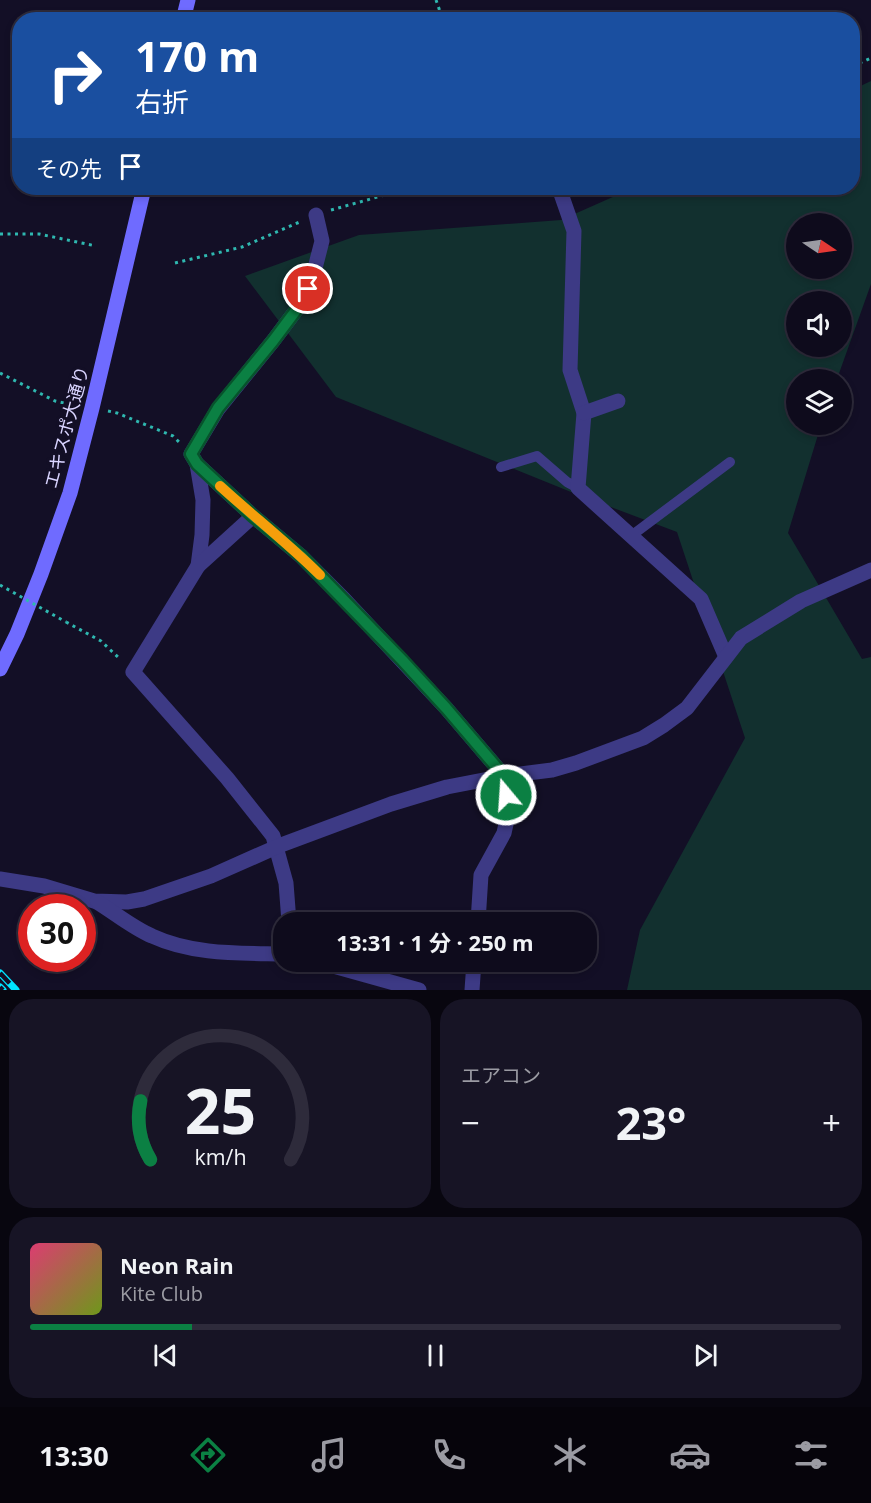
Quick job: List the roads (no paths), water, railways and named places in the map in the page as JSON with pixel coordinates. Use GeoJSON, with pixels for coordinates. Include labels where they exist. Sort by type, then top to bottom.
{"type":"FeatureCollection","features":[{"type":"Feature","properties":{"kind":"main road","name":"エキスポ大通り"},"geometry":{"type":"LineString","coordinates":[[0,669],[41,574],[70,493],[142,195]]}},
{"type":"Feature","properties":{"kind":"street"},"geometry":{"type":"LineString","coordinates":[[561,195],[574,231],[570,370],[584,413],[578,488],[701,599],[726,657]]}},
{"type":"Feature","properties":{"kind":"street"},"geometry":{"type":"LineString","coordinates":[[198,566],[203,500],[194,459],[218,408],[303,301],[313,276],[322,241],[316,215]]}},
{"type":"Feature","properties":{"kind":"street"},"geometry":{"type":"LineString","coordinates":[[584,413],[618,401]]}},
{"type":"Feature","properties":{"kind":"street"},"geometry":{"type":"LineString","coordinates":[[194,459],[253,516],[301,556],[344,599],[446,708],[504,776],[508,815],[504,833],[482,875],[479,912]]}},
{"type":"Feature","properties":{"kind":"street"},"geometry":{"type":"LineString","coordinates":[[253,516],[198,566],[133,672],[227,778],[273,836],[286,883],[288,912]]}},
{"type":"Feature","properties":{"kind":"street"},"geometry":{"type":"LineString","coordinates":[[96,901],[128,902],[144,899],[211,876],[277,847],[391,804],[447,787],[552,770],[644,738],[687,708],[741,638],[801,601],[871,570]]}},
{"type":"Feature","properties":{"kind":"street"},"geometry":{"type":"LineString","coordinates":[[0,879],[44,886],[71,894]]}},
{"type":"Feature","properties":{"kind":"street"},"geometry":{"type":"LineString","coordinates":[[96,902],[149,935],[171,944],[191,949],[273,954]]}},
{"type":"Feature","properties":{"kind":"street"},"geometry":{"type":"LineString","coordinates":[[358,972],[419,990]]}},
{"type":"Feature","properties":{"kind":"street"},"geometry":{"type":"LineString","coordinates":[[472,990],[473,972]]}},
{"type":"Feature","properties":{"kind":"lane"},"geometry":{"type":"LineString","coordinates":[[501,467],[537,456],[567,482],[578,488]]}},
{"type":"Feature","properties":{"kind":"lane"},"geometry":{"type":"LineString","coordinates":[[631,536],[730,462]]}},
{"type":"Feature","properties":{"kind":"railway"},"geometry":{"type":"LineString","coordinates":[[0,973],[16,990]]}},
{"type":"Feature","properties":{"kind":"railway"},"geometry":{"type":"LineString","coordinates":[[0,987],[3,990]]}}]}
